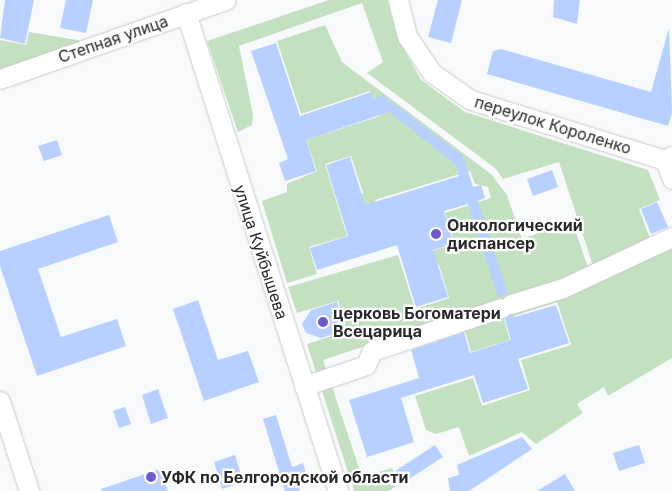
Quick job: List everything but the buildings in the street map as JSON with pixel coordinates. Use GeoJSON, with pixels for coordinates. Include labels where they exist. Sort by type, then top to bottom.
{"type":"FeatureCollection","features":[{"type":"Feature","properties":{"kind":"street","name":"Степная улица"},"geometry":{"type":"LineString","coordinates":[[0,79],[226,0]]}},
{"type":"Feature","properties":{"kind":"street","name":"переулок Короленко"},"geometry":{"type":"LineString","coordinates":[[398,0],[407,36],[432,73],[471,100],[668,158]]}},
{"type":"Feature","properties":{"kind":"street","name":"улица Куйбышева"},"geometry":{"type":"LineString","coordinates":[[186,13],[338,491]]}},
{"type":"Feature","properties":{"kind":"street"},"geometry":{"type":"LineString","coordinates":[[668,158],[672,179]]}},
{"type":"Feature","properties":{"kind":"street"},"geometry":{"type":"LineString","coordinates":[[304,386],[366,366],[372,351],[563,288],[672,237]]}},
{"type":"Feature","properties":{"kind":"street"},"geometry":{"type":"LineString","coordinates":[[0,401],[29,491]]}},
{"type":"Feature","properties":{"kind":"green space"},"geometry":{"type":"Polygon","coordinates":[[[329,0],[387,0],[398,38],[421,80],[465,112],[648,170],[660,200],[639,209],[651,241],[594,269],[559,162],[503,179],[495,168],[367,73],[383,62],[362,3],[239,46],[253,115],[252,125],[238,132],[207,41],[329,0]]]}},
{"type":"Feature","properties":{"kind":"green space"},"geometry":{"type":"Polygon","coordinates":[[[325,25],[342,62],[491,174],[507,195],[522,239],[572,221],[592,279],[672,241],[672,358],[608,396],[604,387],[577,404],[583,413],[536,444],[522,432],[469,456],[459,427],[436,434],[426,430],[415,396],[473,378],[482,406],[530,390],[521,360],[571,345],[557,302],[504,319],[510,340],[471,352],[465,331],[409,348],[404,333],[323,360],[362,477],[392,468],[401,483],[389,491],[354,491],[307,344],[347,331],[338,301],[297,313],[288,287],[398,255],[415,309],[449,298],[439,265],[427,269],[422,254],[455,244],[445,213],[491,198],[488,187],[475,184],[470,171],[375,200],[380,220],[365,225],[356,196],[363,193],[351,156],[325,164],[347,236],[309,247],[317,274],[287,283],[262,201],[287,192],[287,184],[317,171],[306,140],[380,116],[370,91],[301,114],[277,41],[325,25]]]}},
{"type":"Feature","properties":{"kind":"green space"},"geometry":{"type":"Polygon","coordinates":[[[29,32],[89,42],[0,73],[0,40],[26,45],[29,32]]]}},
{"type":"Feature","properties":{"kind":"place","name":"Онкологический диспансер"},"geometry":{"type":"Point","coordinates":[436,234]}},
{"type":"Feature","properties":{"kind":"place","name":"церковь Богоматери Всецарица"},"geometry":{"type":"Point","coordinates":[323,322]}},
{"type":"Feature","properties":{"kind":"place","name":"УФК по Белгородской области"},"geometry":{"type":"Point","coordinates":[151,477]}}]}
